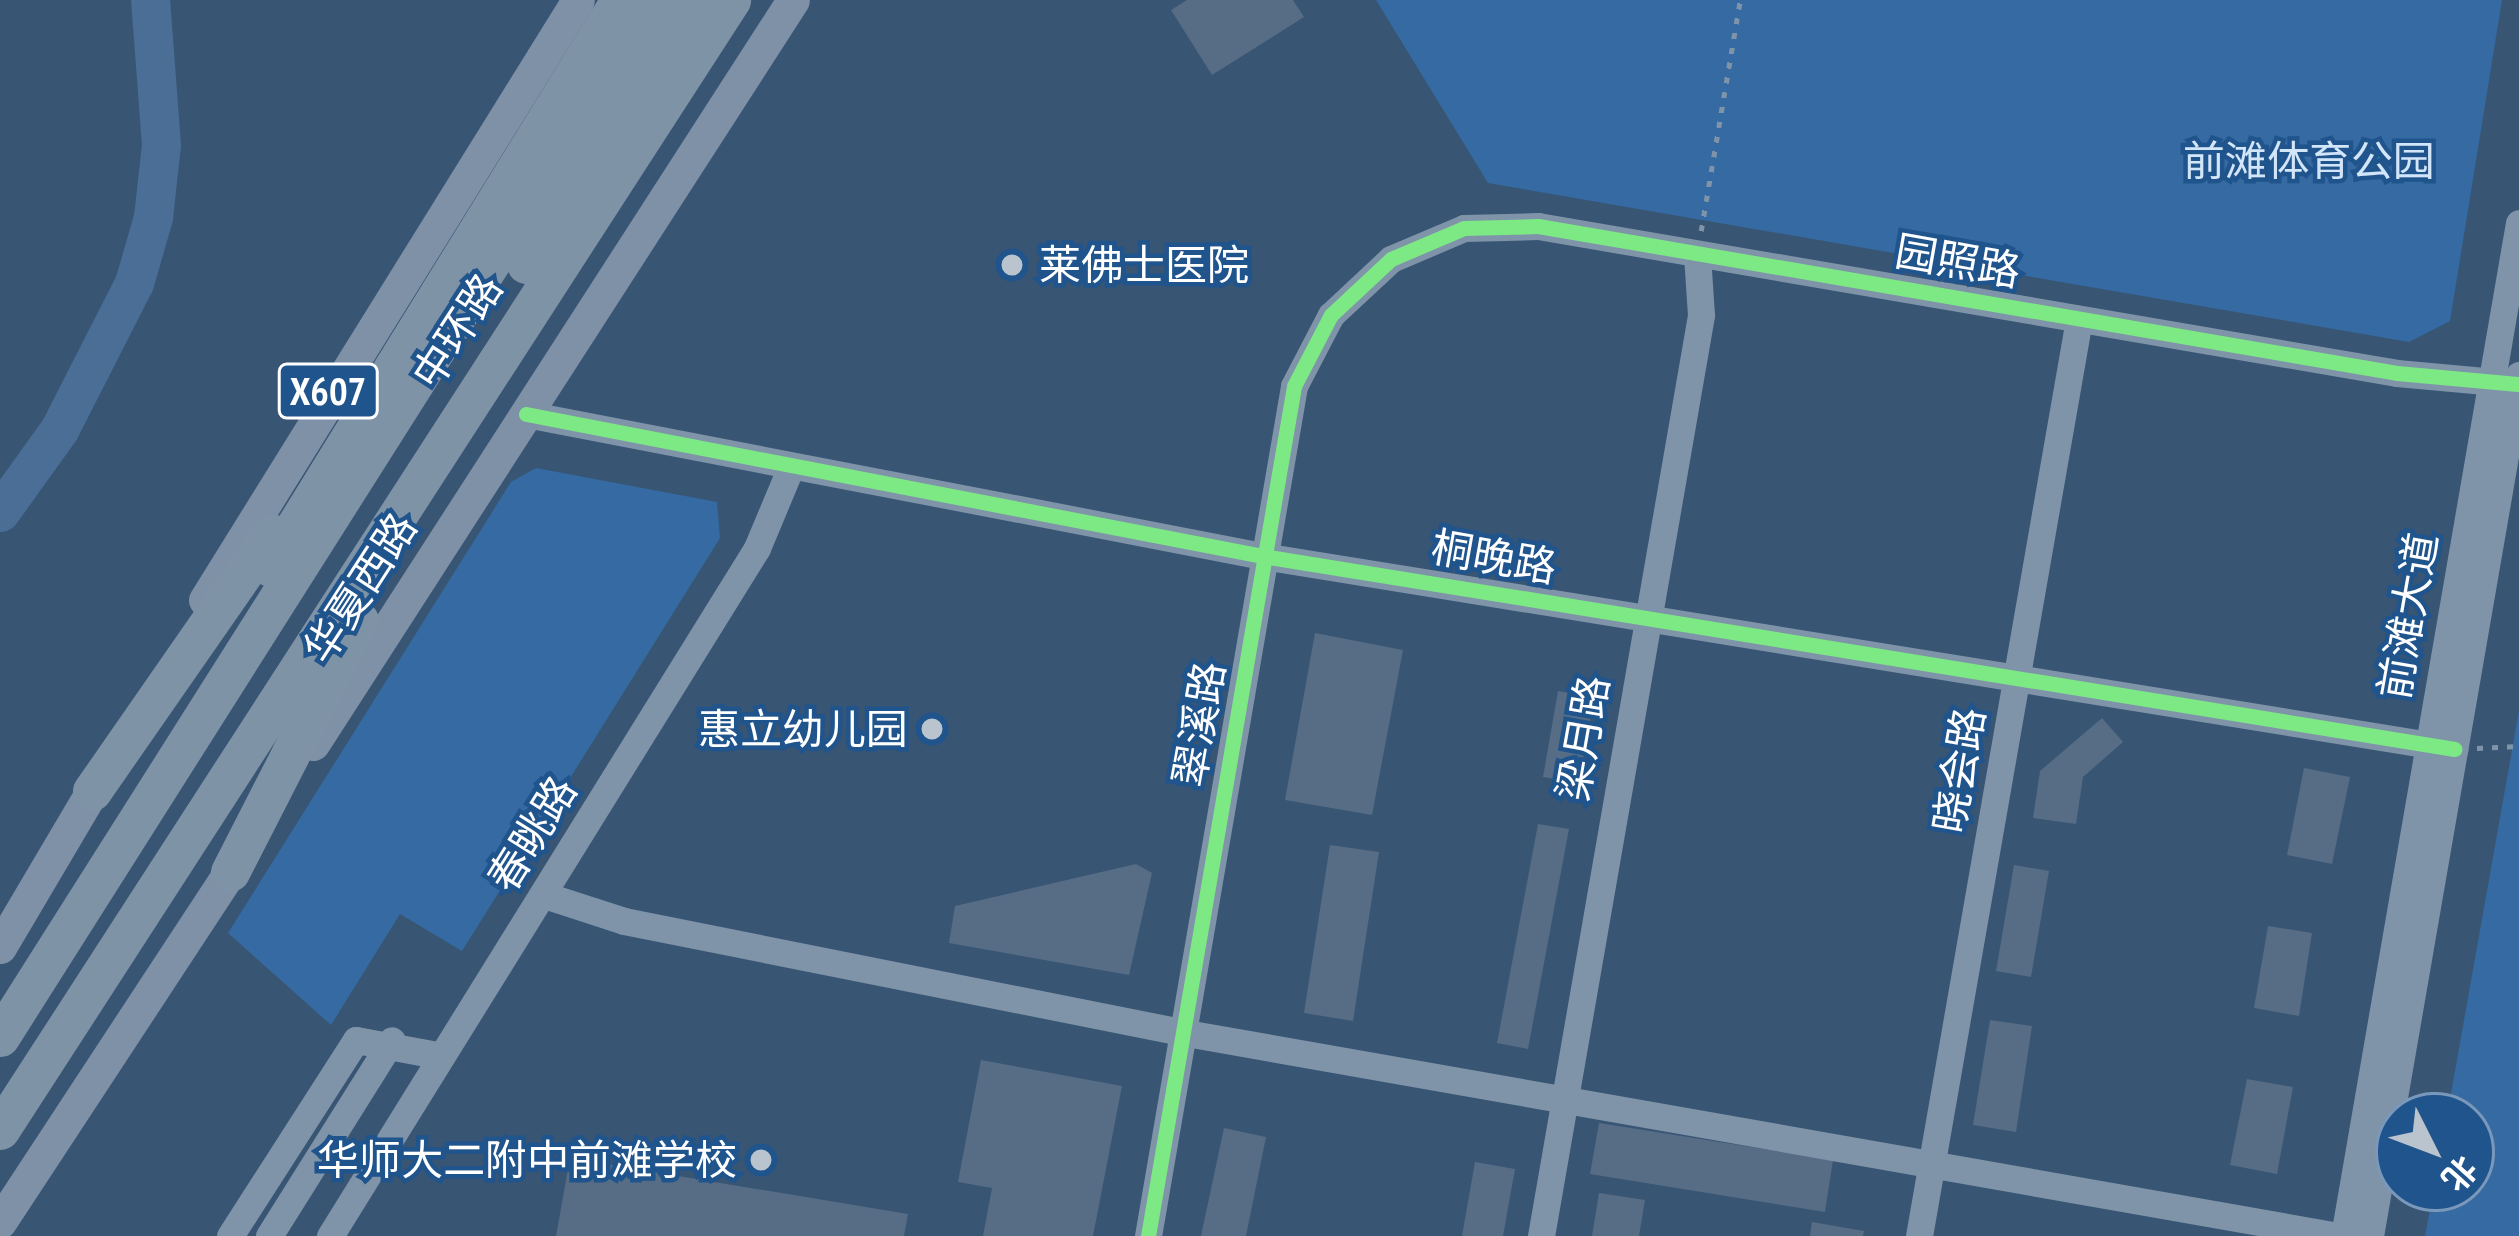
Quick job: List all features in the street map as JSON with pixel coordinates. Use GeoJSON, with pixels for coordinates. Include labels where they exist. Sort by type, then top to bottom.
{"type":"FeatureCollection","features":[{"type":"Feature","properties":{"kind":"highway","name":"中环路"},"geometry":{"type":"LineString","coordinates":[[108,862],[169,731],[620,0]]}},
{"type":"Feature","properties":{"kind":"highway","name":"中环路"},"geometry":{"type":"LineString","coordinates":[[9,1023],[657,0]]}},
{"type":"Feature","properties":{"kind":"highway","name":"中环路"},"geometry":{"type":"LineString","coordinates":[[147,895],[188,803],[691,0]]}},
{"type":"Feature","properties":{"kind":"highway","name":"中环路"},"geometry":{"type":"LineString","coordinates":[[0,1130],[58,1030],[147,895],[207,822],[488,370],[731,0]]}},
{"type":"Feature","properties":{"kind":"highway"},"geometry":{"type":"LineString","coordinates":[[92,791],[441,287]]}},
{"type":"Feature","properties":{"kind":"highway"},"geometry":{"type":"LineString","coordinates":[[230,872],[488,370]]}},
{"type":"Feature","properties":{"kind":"main road","name":"X607"},"geometry":{"type":"LineString","coordinates":[[0,947],[342,367],[578,0]]}},
{"type":"Feature","properties":{"kind":"main road","name":"华夏西路"},"geometry":{"type":"LineString","coordinates":[[0,1222],[793,0]]}},
{"type":"Feature","properties":{"kind":"street","name":"园照路"},"geometry":{"type":"LineString","coordinates":[[1391,259],[1497,224],[2078,319],[2509,380]]}},
{"type":"Feature","properties":{"kind":"street","name":"前滩大道"},"geometry":{"type":"LineString","coordinates":[[2341,1236],[2442,747],[2509,380],[2519,224]]}},
{"type":"Feature","properties":{"kind":"street","name":"梁月路"},"geometry":{"type":"LineString","coordinates":[[1541,1236],[1702,315],[1697,254]]}},
{"type":"Feature","properties":{"kind":"street","name":"翠溪路"},"geometry":{"type":"LineString","coordinates":[[1148,1236],[1186,1033],[1263,556],[1307,354],[1391,259]]}},
{"type":"Feature","properties":{"kind":"street","name":"晓会路"},"geometry":{"type":"LineString","coordinates":[[1919,1236],[2078,319]]}},
{"type":"Feature","properties":{"kind":"street","name":"桐晚路"},"geometry":{"type":"LineString","coordinates":[[526,414],[790,469],[1263,556],[2442,747]]}},
{"type":"Feature","properties":{"kind":"street","name":"春眺路"},"geometry":{"type":"LineString","coordinates":[[330,1236],[757,548],[790,469]]}},
{"type":"Feature","properties":{"kind":"street","name":"前滩大道"},"geometry":{"type":"LineString","coordinates":[[2370,1236],[2442,747]]}},
{"type":"Feature","properties":{"kind":"street"},"geometry":{"type":"LineString","coordinates":[[544,895],[624,921],[1186,1033],[1934,1159],[2341,1236]]}},
{"type":"Feature","properties":{"kind":"street"},"geometry":{"type":"LineString","coordinates":[[230,1236],[356,1040],[392,1040],[442,1055]]}},
{"type":"Feature","properties":{"kind":"street"},"geometry":{"type":"LineString","coordinates":[[269,1236],[392,1040]]}},
{"type":"Feature","properties":{"kind":"path"},"geometry":{"type":"LineString","coordinates":[[1697,254],[1740,0]]}},
{"type":"Feature","properties":{"kind":"path"},"geometry":{"type":"LineString","coordinates":[[2442,747],[2519,746]]}},
{"type":"Feature","properties":{"kind":"green space","name":"前滩体育公园"},"geometry":{"type":"Polygon","coordinates":[[[1376,0],[2502,0],[2450,321],[2409,342],[1488,183],[1376,0]]]}},
{"type":"Feature","properties":{"kind":"green space"},"geometry":{"type":"Polygon","coordinates":[[[536,468],[717,502],[720,538],[462,951],[400,914],[331,1025],[228,933],[511,482],[536,468]]]}},
{"type":"Feature","properties":{"kind":"green space"},"geometry":{"type":"Polygon","coordinates":[[[2519,711],[2519,1236],[2425,1236],[2430,1212],[2495,1212],[2495,1092],[2451,1092],[2519,711]]]}},
{"type":"Feature","properties":{"kind":"building"},"geometry":{"type":"Polygon","coordinates":[[[1187,0],[1293,0],[1304,17],[1212,75],[1171,10],[1187,0]]]}},
{"type":"Feature","properties":{"kind":"building"},"geometry":{"type":"Polygon","coordinates":[[[1315,633],[1403,650],[1372,815],[1285,800],[1315,633]]]}},
{"type":"Feature","properties":{"kind":"building"},"geometry":{"type":"Polygon","coordinates":[[[1558,691],[1594,697],[1579,783],[1543,777],[1558,691]]]}},
{"type":"Feature","properties":{"kind":"building"},"geometry":{"type":"Polygon","coordinates":[[[2102,718],[2123,742],[2083,777],[2076,824],[2033,818],[2040,771],[2102,718]]]}},
{"type":"Feature","properties":{"kind":"building"},"geometry":{"type":"Polygon","coordinates":[[[2304,768],[2350,777],[2332,864],[2287,855],[2304,768]]]}},
{"type":"Feature","properties":{"kind":"building"},"geometry":{"type":"Polygon","coordinates":[[[1538,824],[1569,829],[1528,1049],[1497,1043],[1538,824]]]}},
{"type":"Feature","properties":{"kind":"building"},"geometry":{"type":"Polygon","coordinates":[[[1330,845],[1379,852],[1353,1021],[1304,1013],[1330,845]]]}},
{"type":"Feature","properties":{"kind":"building"},"geometry":{"type":"Polygon","coordinates":[[[1136,864],[1152,873],[1129,975],[949,943],[955,906],[1136,864]]]}},
{"type":"Feature","properties":{"kind":"building"},"geometry":{"type":"Polygon","coordinates":[[[2014,865],[2049,871],[2031,977],[1996,971],[2014,865]]]}},
{"type":"Feature","properties":{"kind":"building"},"geometry":{"type":"Polygon","coordinates":[[[2268,926],[2312,933],[2299,1016],[2254,1008],[2268,926]]]}},
{"type":"Feature","properties":{"kind":"building"},"geometry":{"type":"Polygon","coordinates":[[[1990,1020],[2032,1026],[2016,1132],[1973,1125],[1990,1020]]]}},
{"type":"Feature","properties":{"kind":"building"},"geometry":{"type":"Polygon","coordinates":[[[981,1060],[1122,1086],[1093,1236],[983,1236],[992,1188],[958,1182],[981,1060]]]}},
{"type":"Feature","properties":{"kind":"building"},"geometry":{"type":"Polygon","coordinates":[[[2247,1079],[2293,1087],[2277,1174],[2230,1165],[2247,1079]]]}},
{"type":"Feature","properties":{"kind":"building"},"geometry":{"type":"Polygon","coordinates":[[[1599,1123],[1833,1160],[1825,1212],[1590,1174],[1599,1123]]]}},
{"type":"Feature","properties":{"kind":"building"},"geometry":{"type":"Polygon","coordinates":[[[1224,1128],[1266,1137],[1246,1236],[1201,1236],[1224,1128]]]}},
{"type":"Feature","properties":{"kind":"building"},"geometry":{"type":"Polygon","coordinates":[[[570,1158],[908,1214],[904,1236],[556,1236],[570,1158]]]}},
{"type":"Feature","properties":{"kind":"building"},"geometry":{"type":"Polygon","coordinates":[[[1475,1162],[1515,1169],[1503,1236],[1462,1236],[1475,1162]]]}},
{"type":"Feature","properties":{"kind":"building"},"geometry":{"type":"Polygon","coordinates":[[[1599,1193],[1645,1200],[1639,1236],[1592,1236],[1599,1193]]]}},
{"type":"Feature","properties":{"kind":"building"},"geometry":{"type":"Polygon","coordinates":[[[1812,1222],[1864,1231],[1863,1236],[1810,1236],[1812,1222]]]}},
{"type":"Feature","properties":{"kind":"waterway"},"geometry":{"type":"LineString","coordinates":[[0,512],[59,430],[134,283],[153,217],[161,145],[150,0]]}},
{"type":"Feature","properties":{"kind":"cycle path"},"geometry":{"type":"LineString","coordinates":[[1148,1236],[1294,386],[1331,315],[1391,259],[1464,228],[1538,226],[2397,373],[2517,384]]}},
{"type":"Feature","properties":{"kind":"cycle path"},"geometry":{"type":"LineString","coordinates":[[526,414],[1263,556],[2454,749]]}},
{"type":"Feature","properties":{"kind":"place","name":"莱佛士医院"},"geometry":{"type":"Point","coordinates":[1012,265]}},
{"type":"Feature","properties":{"kind":"place","name":"惠立幼儿园"},"geometry":{"type":"Point","coordinates":[932,729]}},
{"type":"Feature","properties":{"kind":"place","name":"华师大二附中前滩学校"},"geometry":{"type":"Point","coordinates":[761,1160]}}]}
